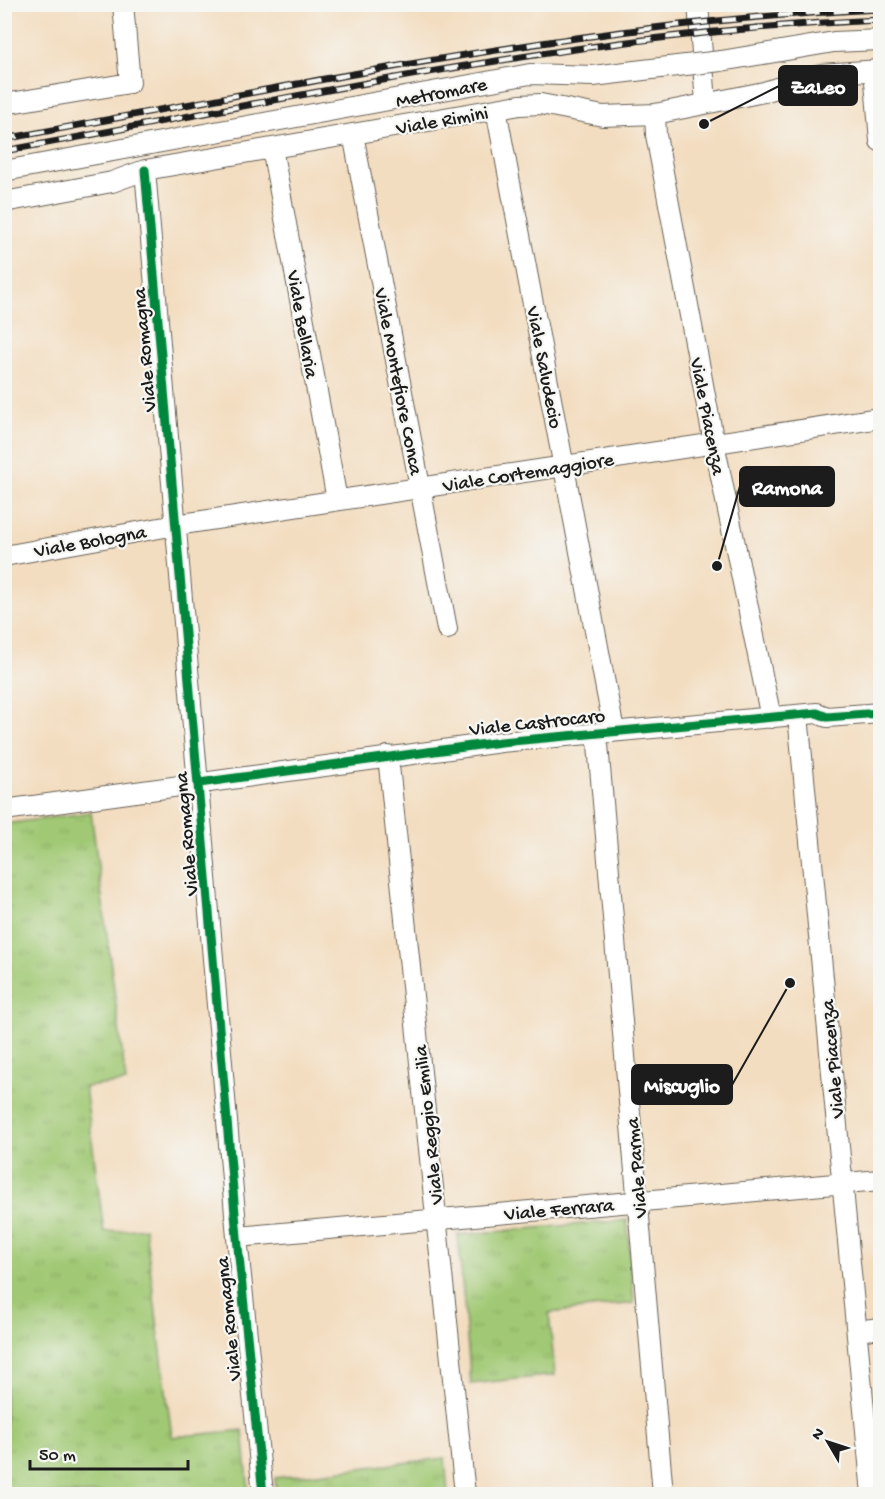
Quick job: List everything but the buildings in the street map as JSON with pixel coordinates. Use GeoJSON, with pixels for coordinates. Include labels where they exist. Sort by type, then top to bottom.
{"type":"FeatureCollection","features":[{"type":"Feature","properties":{"kind":"street"},"geometry":{"type":"LineString","coordinates":[[4,104],[130,83],[123,4]]}},
{"type":"Feature","properties":{"kind":"street"},"geometry":{"type":"LineString","coordinates":[[698,4],[706,102]]}},
{"type":"Feature","properties":{"kind":"street","name":"Metromare"},"geometry":{"type":"LineString","coordinates":[[4,171],[530,74],[593,76],[721,61],[834,42],[880,40]]}},
{"type":"Feature","properties":{"kind":"street"},"geometry":{"type":"LineString","coordinates":[[877,70],[880,141]]}},
{"type":"Feature","properties":{"kind":"street","name":"Viale Rimini"},"geometry":{"type":"LineString","coordinates":[[4,202],[112,182],[145,170],[496,109],[541,104],[603,116],[655,114],[764,92],[821,74],[877,70]]}},
{"type":"Feature","properties":{"kind":"street","name":"Viale Saludecio"},"geometry":{"type":"LineString","coordinates":[[496,109],[565,466],[606,732]]}},
{"type":"Feature","properties":{"kind":"street","name":"Viale Piacenza"},"geometry":{"type":"LineString","coordinates":[[655,114],[656,135],[714,443],[771,718]]}},
{"type":"Feature","properties":{"kind":"street","name":"Viale Montefiore Conca"},"geometry":{"type":"LineString","coordinates":[[353,134],[447,629]]}},
{"type":"Feature","properties":{"kind":"street","name":"Viale Bellaria"},"geometry":{"type":"LineString","coordinates":[[272,148],[337,500]]}},
{"type":"Feature","properties":{"kind":"street","name":"Viale Romagna"},"geometry":{"type":"LineString","coordinates":[[145,170],[237,1237],[263,1494]]}},
{"type":"Feature","properties":{"kind":"street","name":"Viale Cortemaggiore"},"geometry":{"type":"LineString","coordinates":[[176,525],[880,418]]}},
{"type":"Feature","properties":{"kind":"street","name":"Viale Bologna"},"geometry":{"type":"LineString","coordinates":[[4,556],[176,525]]}},
{"type":"Feature","properties":{"kind":"street","name":"Viale Castrocaro"},"geometry":{"type":"LineString","coordinates":[[4,810],[501,742],[771,718],[807,714],[828,706],[880,702]]}},
{"type":"Feature","properties":{"kind":"street","name":"Viale Castrocaro"},"geometry":{"type":"LineString","coordinates":[[807,714],[827,717],[880,713]]}},
{"type":"Feature","properties":{"kind":"street","name":"Viale Piacenza"},"geometry":{"type":"LineString","coordinates":[[807,714],[843,1183],[857,1330],[870,1414],[872,1494]]}},
{"type":"Feature","properties":{"kind":"street","name":"Viale Parma"},"geometry":{"type":"LineString","coordinates":[[606,732],[638,1201],[663,1494]]}},
{"type":"Feature","properties":{"kind":"street","name":"Viale Reggio Emilia"},"geometry":{"type":"LineString","coordinates":[[388,756],[465,1494]]}},
{"type":"Feature","properties":{"kind":"street","name":"Viale Ferrara"},"geometry":{"type":"LineString","coordinates":[[237,1237],[880,1180]]}},
{"type":"Feature","properties":{"kind":"street"},"geometry":{"type":"LineString","coordinates":[[857,1330],[880,1328]]}},
{"type":"Feature","properties":{"kind":"green space"},"geometry":{"type":"Polygon","coordinates":[[[91,812],[126,1082],[85,1087],[104,1232],[145,1228],[172,1437],[243,1430],[249,1494],[5,1494],[5,824],[91,812]]]}},
{"type":"Feature","properties":{"kind":"green space"},"geometry":{"type":"Polygon","coordinates":[[[627,1220],[634,1303],[549,1313],[555,1375],[471,1384],[458,1235],[627,1220]]]}},
{"type":"Feature","properties":{"kind":"green space"},"geometry":{"type":"Polygon","coordinates":[[[445,1458],[448,1494],[276,1494],[275,1478],[445,1458]]]}},
{"type":"Feature","properties":{"kind":"railway"},"geometry":{"type":"LineString","coordinates":[[4,139],[331,78],[550,42],[659,27],[770,16],[880,9]]}},
{"type":"Feature","properties":{"kind":"railway"},"geometry":{"type":"LineString","coordinates":[[4,151],[331,89],[550,53],[660,38],[770,27],[880,20]]}},
{"type":"Feature","properties":{"kind":"cycle path"},"geometry":{"type":"LineString","coordinates":[[145,170],[237,1237],[263,1494]]}},
{"type":"Feature","properties":{"kind":"cycle path"},"geometry":{"type":"LineString","coordinates":[[199,783],[501,742],[817,713],[827,717],[880,713]]}},
{"type":"Feature","properties":{"kind":"place","name":"ZaLeo"},"geometry":{"type":"Point","coordinates":[704,124]}},
{"type":"Feature","properties":{"kind":"place","name":"Ramona"},"geometry":{"type":"Point","coordinates":[717,566]}},
{"type":"Feature","properties":{"kind":"place","name":"Miscuglio"},"geometry":{"type":"Point","coordinates":[790,983]}}]}
